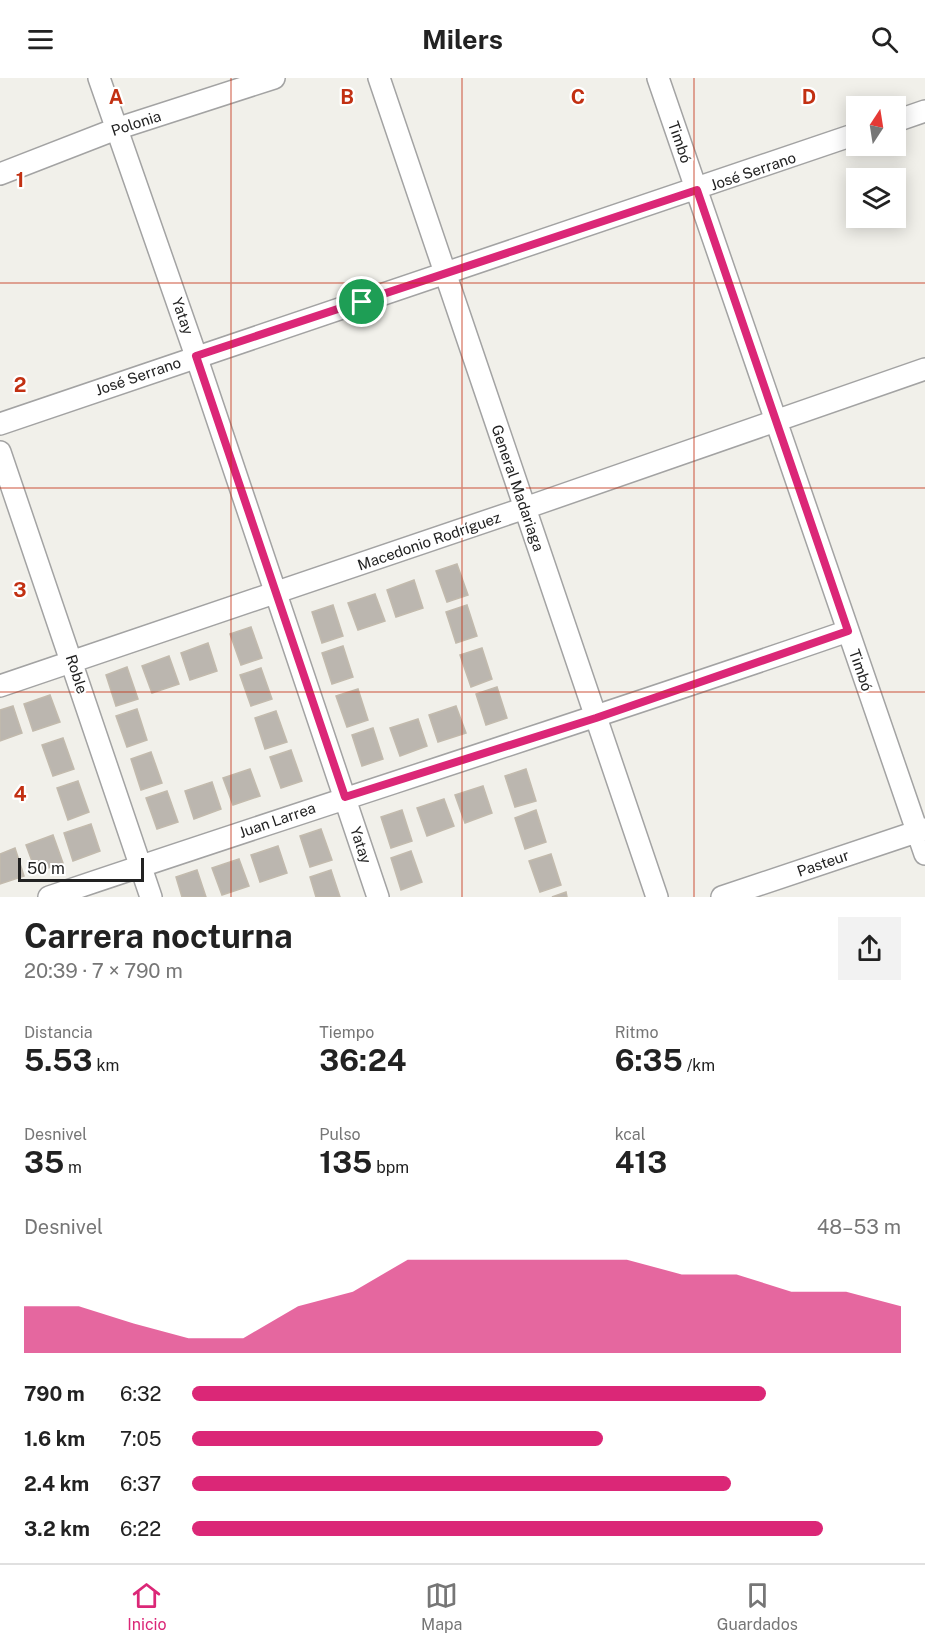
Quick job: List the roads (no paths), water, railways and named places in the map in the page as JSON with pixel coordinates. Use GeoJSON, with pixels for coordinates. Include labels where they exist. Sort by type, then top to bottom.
{"type":"FeatureCollection","features":[{"type":"Feature","properties":{"kind":"street","name":"Yatay"},"geometry":{"type":"LineString","coordinates":[[99,78],[196,356],[378,897]]}},
{"type":"Feature","properties":{"kind":"street","name":"Polonia"},"geometry":{"type":"LineString","coordinates":[[0,174],[116,129],[274,78]]}},
{"type":"Feature","properties":{"kind":"street","name":"General Madariaga"},"geometry":{"type":"LineString","coordinates":[[379,78],[657,897]]}},
{"type":"Feature","properties":{"kind":"street","name":"Timbó"},"geometry":{"type":"LineString","coordinates":[[658,78],[848,631],[921,830],[925,854]]}},
{"type":"Feature","properties":{"kind":"street"},"geometry":{"type":"LineString","coordinates":[[906,118],[925,111]]}},
{"type":"Feature","properties":{"kind":"street","name":"José Serrano"},"geometry":{"type":"LineString","coordinates":[[0,424],[196,356],[445,276],[846,138]]}},
{"type":"Feature","properties":{"kind":"street","name":"Macedonio Rodríguez"},"geometry":{"type":"LineString","coordinates":[[0,686],[275,594],[925,369]]}},
{"type":"Feature","properties":{"kind":"street","name":"Roble"},"geometry":{"type":"LineString","coordinates":[[0,452],[73,661],[151,897]]}},
{"type":"Feature","properties":{"kind":"street","name":"Juan Larrea"},"geometry":{"type":"LineString","coordinates":[[49,897],[345,797],[596,718],[848,631]]}},
{"type":"Feature","properties":{"kind":"street","name":"Pasteur"},"geometry":{"type":"LineString","coordinates":[[722,897],[921,830]]}}]}
